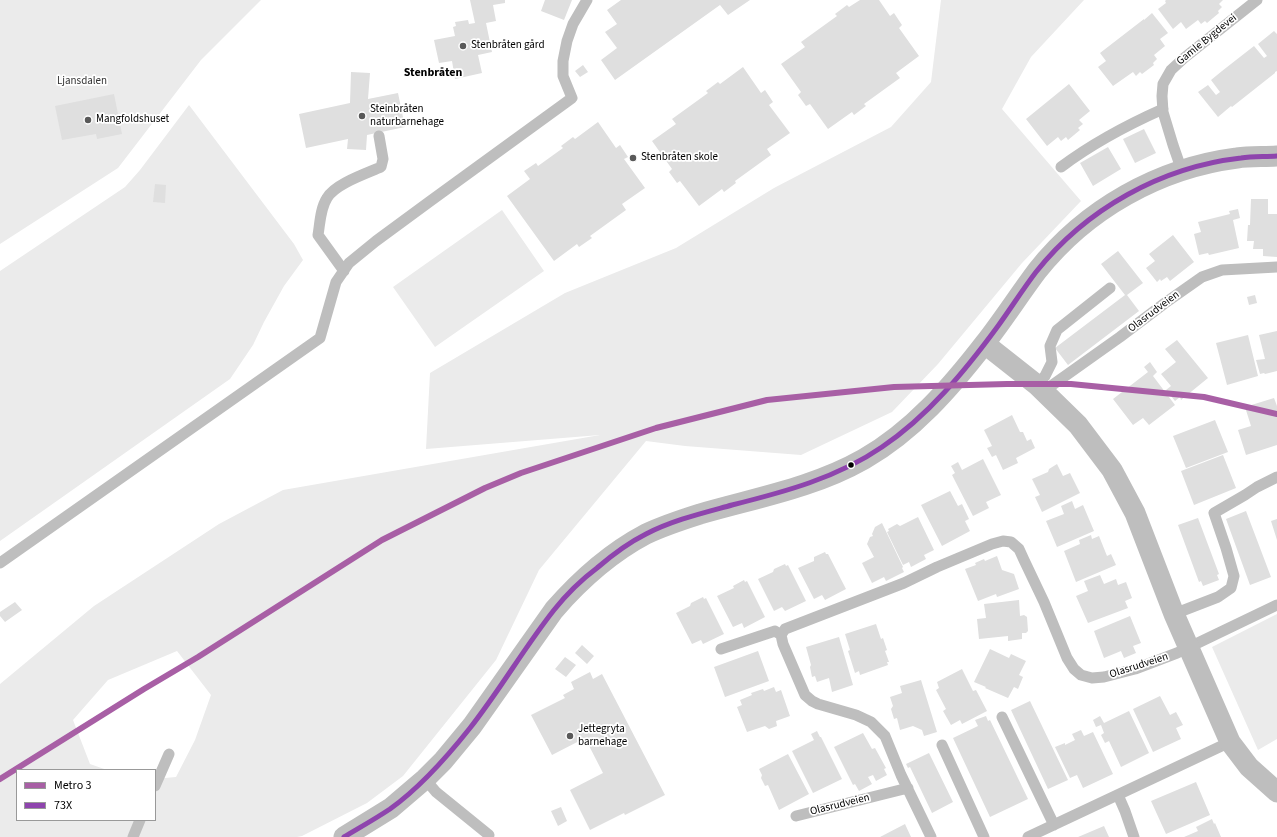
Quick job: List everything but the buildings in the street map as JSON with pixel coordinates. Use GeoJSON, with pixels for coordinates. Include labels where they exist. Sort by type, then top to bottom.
{"type":"FeatureCollection","features":[{"type":"Feature","properties":{"kind":"street"},"geometry":{"type":"LineString","coordinates":[[344,837],[391,808],[425,779],[459,743],[554,610],[566,596],[605,560],[635,540],[672,523],[732,504],[794,489],[830,476],[865,459],[907,430],[943,394],[985,344],[1038,270],[1072,233],[1089,220],[1122,197],[1142,186],[1182,171],[1239,157],[1277,156]]}},
{"type":"Feature","properties":{"kind":"street"},"geometry":{"type":"LineString","coordinates":[[985,344],[1040,388],[1078,425],[1112,470],[1136,513],[1174,614],[1230,742],[1249,767],[1277,792]]}},
{"type":"Feature","properties":{"kind":"lane"},"geometry":{"type":"LineString","coordinates":[[0,563],[320,338],[336,282],[349,263],[572,98],[563,76],[562,61],[573,24],[587,0]]}},
{"type":"Feature","properties":{"kind":"lane","name":"Gamle Bygdevei"},"geometry":{"type":"LineString","coordinates":[[1182,171],[1163,109],[1163,84],[1171,70],[1184,58],[1257,0]]}},
{"type":"Feature","properties":{"kind":"lane"},"geometry":{"type":"LineString","coordinates":[[1061,166],[1083,150],[1163,109]]}},
{"type":"Feature","properties":{"kind":"lane"},"geometry":{"type":"LineString","coordinates":[[344,271],[318,235],[322,212],[326,198],[336,188],[381,168],[383,159],[378,136]]}},
{"type":"Feature","properties":{"kind":"lane","name":"Olasrudveien"},"geometry":{"type":"LineString","coordinates":[[1040,388],[1120,337],[1165,302],[1202,277],[1222,270],[1277,267]]}},
{"type":"Feature","properties":{"kind":"lane"},"geometry":{"type":"LineString","coordinates":[[1040,388],[1052,362],[1050,346],[1057,330],[1110,288]]}},
{"type":"Feature","properties":{"kind":"lane"},"geometry":{"type":"LineString","coordinates":[[1174,614],[1218,597],[1231,588],[1234,576],[1214,513],[1257,487],[1277,477]]}},
{"type":"Feature","properties":{"kind":"lane","name":"Olasrudveien"},"geometry":{"type":"LineString","coordinates":[[781,634],[789,627],[896,586],[937,567],[992,544],[1003,541],[1011,542],[1019,550],[1044,602],[1067,658],[1074,669],[1081,675],[1092,678],[1104,678],[1177,653],[1277,606]]}},
{"type":"Feature","properties":{"kind":"lane"},"geometry":{"type":"LineString","coordinates":[[721,649],[775,631],[781,634],[783,644],[805,695],[818,704],[856,715],[871,722],[885,736],[931,837]]}},
{"type":"Feature","properties":{"kind":"lane"},"geometry":{"type":"LineString","coordinates":[[1002,717],[1054,825]]}},
{"type":"Feature","properties":{"kind":"lane"},"geometry":{"type":"LineString","coordinates":[[1028,837],[1230,742]]}},
{"type":"Feature","properties":{"kind":"lane"},"geometry":{"type":"LineString","coordinates":[[942,745],[984,837]]}},
{"type":"Feature","properties":{"kind":"lane"},"geometry":{"type":"LineString","coordinates":[[156,784],[169,754]]}},
{"type":"Feature","properties":{"kind":"lane"},"geometry":{"type":"LineString","coordinates":[[425,779],[436,792],[489,835]]}},
{"type":"Feature","properties":{"kind":"lane","name":"Olasrudveien"},"geometry":{"type":"LineString","coordinates":[[796,816],[908,788]]}},
{"type":"Feature","properties":{"kind":"lane"},"geometry":{"type":"LineString","coordinates":[[1118,795],[1134,837]]}},
{"type":"Feature","properties":{"kind":"lane"},"geometry":{"type":"LineString","coordinates":[[133,837],[140,821]]}},
{"type":"Feature","properties":{"kind":"green space","name":"Ljansdalen"},"geometry":{"type":"Polygon","coordinates":[[[0,0],[261,0],[201,60],[118,168],[0,244],[0,0]]]}},
{"type":"Feature","properties":{"kind":"green space"},"geometry":{"type":"Polygon","coordinates":[[[941,0],[1084,0],[1031,57],[1002,109],[1081,201],[1022,263],[938,364],[892,412],[801,455],[685,446],[646,441],[539,570],[496,660],[403,776],[367,803],[302,836],[0,837],[0,684],[94,606],[219,524],[283,490],[600,435],[426,449],[430,373],[565,293],[676,248],[774,188],[891,127],[931,82],[941,0]],[[177,651],[108,680],[73,720],[90,764],[104,769],[16,769],[16,821],[156,821],[156,779],[176,777],[195,740],[211,695],[177,651]]]}},
{"type":"Feature","properties":{"kind":"green space"},"geometry":{"type":"Polygon","coordinates":[[[189,105],[294,244],[303,260],[284,286],[253,345],[230,379],[0,541],[0,271],[125,187],[140,170],[189,105]]]}},
{"type":"Feature","properties":{"kind":"green space"},"geometry":{"type":"Polygon","coordinates":[[[502,210],[544,271],[435,347],[393,287],[502,210]]]}},
{"type":"Feature","properties":{"kind":"green space"},"geometry":{"type":"Polygon","coordinates":[[[1277,614],[1277,739],[1258,750],[1212,647],[1277,614]]]}},
{"type":"Feature","properties":{"kind":"metro line","name":"3"},"geometry":{"type":"LineString","coordinates":[[0,779],[198,657],[382,540],[485,488],[521,473],[656,428],[767,400],[894,387],[1007,384],[1071,384],[1204,397],[1277,414]]}},
{"type":"Feature","properties":{"kind":"transit line","name":"73X"},"geometry":{"type":"LineString","coordinates":[[344,837],[390,809],[433,771],[481,714],[532,639],[559,604],[574,588],[608,558],[656,529],[699,514],[810,483],[865,458],[899,435],[945,392],[998,326],[1036,272],[1056,249],[1078,229],[1102,211],[1127,195],[1154,181],[1182,171],[1211,163],[1241,158],[1277,156]]}},
{"type":"Feature","properties":{"kind":"place","name":"Stenbråten gård"},"geometry":{"type":"Point","coordinates":[463,46]}},
{"type":"Feature","properties":{"kind":"place","name":"Steinbråten naturbarnehage"},"geometry":{"type":"Point","coordinates":[362,116]}},
{"type":"Feature","properties":{"kind":"place","name":"Mangfoldshuset"},"geometry":{"type":"Point","coordinates":[88,120]}},
{"type":"Feature","properties":{"kind":"place","name":"Stenbråten skole"},"geometry":{"type":"Point","coordinates":[633,158]}},
{"type":"Feature","properties":{"kind":"place","name":"Jettegryta barnehage"},"geometry":{"type":"Point","coordinates":[570,736]}},
{"type":"Feature","properties":{"kind":"district","name":"Stenbråten"},"geometry":{"type":"Point","coordinates":[433,73]}}]}
